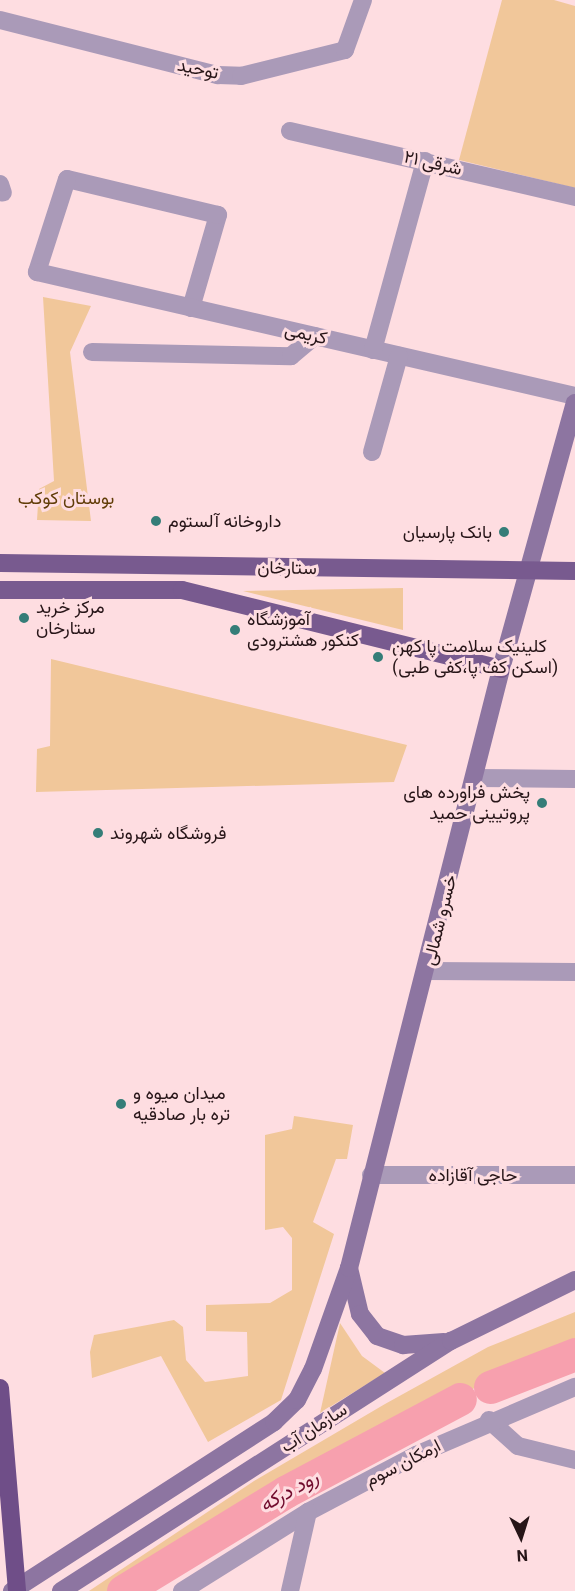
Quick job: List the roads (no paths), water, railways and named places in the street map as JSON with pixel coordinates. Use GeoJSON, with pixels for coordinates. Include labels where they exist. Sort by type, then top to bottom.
{"type":"FeatureCollection","features":[{"type":"Feature","properties":{"kind":"highway"},"geometry":{"type":"LineString","coordinates":[[0,1388],[17,1591]]}},
{"type":"Feature","properties":{"kind":"main road","name":"خسرو شمالی"},"geometry":{"type":"LineString","coordinates":[[349,1268],[371,1175],[427,971],[501,669],[575,403]]}},
{"type":"Feature","properties":{"kind":"main road","name":"ستارخان"},"geometry":{"type":"LineString","coordinates":[[0,563],[575,572]]}},
{"type":"Feature","properties":{"kind":"main road"},"geometry":{"type":"LineString","coordinates":[[0,590],[182,590],[501,669]]}},
{"type":"Feature","properties":{"kind":"main road"},"geometry":{"type":"LineString","coordinates":[[349,1268],[360,1314],[377,1336],[403,1345],[450,1341]]}},
{"type":"Feature","properties":{"kind":"main road","name":"سازمان آب"},"geometry":{"type":"LineString","coordinates":[[12,1591],[274,1422],[297,1400],[349,1268]]}},
{"type":"Feature","properties":{"kind":"main road","name":"سازمان آب"},"geometry":{"type":"LineString","coordinates":[[61,1591],[450,1341],[575,1280]]}},
{"type":"Feature","properties":{"kind":"main road"},"geometry":{"type":"LineString","coordinates":[[149,1503],[163,1524]]}},
{"type":"Feature","properties":{"kind":"main road"},"geometry":{"type":"LineString","coordinates":[[129,1516],[142,1538]]}},
{"type":"Feature","properties":{"kind":"street","name":"توحید"},"geometry":{"type":"LineString","coordinates":[[0,20],[218,75],[241,76],[345,50],[363,0]]}},
{"type":"Feature","properties":{"kind":"street","name":"۲۱ شرقی"},"geometry":{"type":"LineString","coordinates":[[290,131],[575,197]]}},
{"type":"Feature","properties":{"kind":"street"},"geometry":{"type":"LineString","coordinates":[[373,350],[426,161]]}},
{"type":"Feature","properties":{"kind":"street","name":"کریمی"},"geometry":{"type":"LineString","coordinates":[[190,308],[218,215],[67,179],[38,272],[190,308],[575,396]]}},
{"type":"Feature","properties":{"kind":"street"},"geometry":{"type":"LineString","coordinates":[[92,352],[291,356],[315,336]]}},
{"type":"Feature","properties":{"kind":"street"},"geometry":{"type":"LineString","coordinates":[[372,453],[399,356]]}},
{"type":"Feature","properties":{"kind":"street"},"geometry":{"type":"LineString","coordinates":[[475,778],[575,779]]}},
{"type":"Feature","properties":{"kind":"street"},"geometry":{"type":"LineString","coordinates":[[427,971],[575,972]]}},
{"type":"Feature","properties":{"kind":"street","name":"حاجی آقازاده"},"geometry":{"type":"LineString","coordinates":[[371,1175],[575,1175]]}},
{"type":"Feature","properties":{"kind":"street","name":"ارمکان سوم"},"geometry":{"type":"LineString","coordinates":[[182,1591],[308,1512],[489,1420],[575,1387]]}},
{"type":"Feature","properties":{"kind":"street"},"geometry":{"type":"LineString","coordinates":[[489,1420],[518,1446],[575,1460]]}},
{"type":"Feature","properties":{"kind":"street"},"geometry":{"type":"LineString","coordinates":[[290,1591],[308,1512]]}},
{"type":"Feature","properties":{"kind":"waterway","name":"رود درکه"},"geometry":{"type":"LineString","coordinates":[[490,1387],[575,1354]]}},
{"type":"Feature","properties":{"kind":"waterway","name":"رود درکه"},"geometry":{"type":"LineString","coordinates":[[123,1591],[285,1492],[460,1399]]}},
{"type":"Feature","properties":{"kind":"place","name":"داروخانه آلستوم"},"geometry":{"type":"Point","coordinates":[156,521]}},
{"type":"Feature","properties":{"kind":"place","name":"بانک پارسیان"},"geometry":{"type":"Point","coordinates":[504,532]}},
{"type":"Feature","properties":{"kind":"place","name":"مرکز خرید ستارخان"},"geometry":{"type":"Point","coordinates":[24,618]}},
{"type":"Feature","properties":{"kind":"place","name":"آموزشگاه کنکور هشترودی"},"geometry":{"type":"Point","coordinates":[235,630]}},
{"type":"Feature","properties":{"kind":"place","name":"کلینیک سلامت پا کهن (اسکن کف پا،کفی طبی)"},"geometry":{"type":"Point","coordinates":[378,657]}},
{"type":"Feature","properties":{"kind":"place","name":"پخش فراورده های پروتیینی حمید"},"geometry":{"type":"Point","coordinates":[542,803]}},
{"type":"Feature","properties":{"kind":"place","name":"فروشگاه شهروند"},"geometry":{"type":"Point","coordinates":[98,833]}},
{"type":"Feature","properties":{"kind":"place","name":"میدان میوه و تره بار صادقیه"},"geometry":{"type":"Point","coordinates":[121,1104]}},
{"type":"Feature","properties":{"kind":"park label","name":"بوستان کوکب"},"geometry":{"type":"Point","coordinates":[66,498]}}]}
